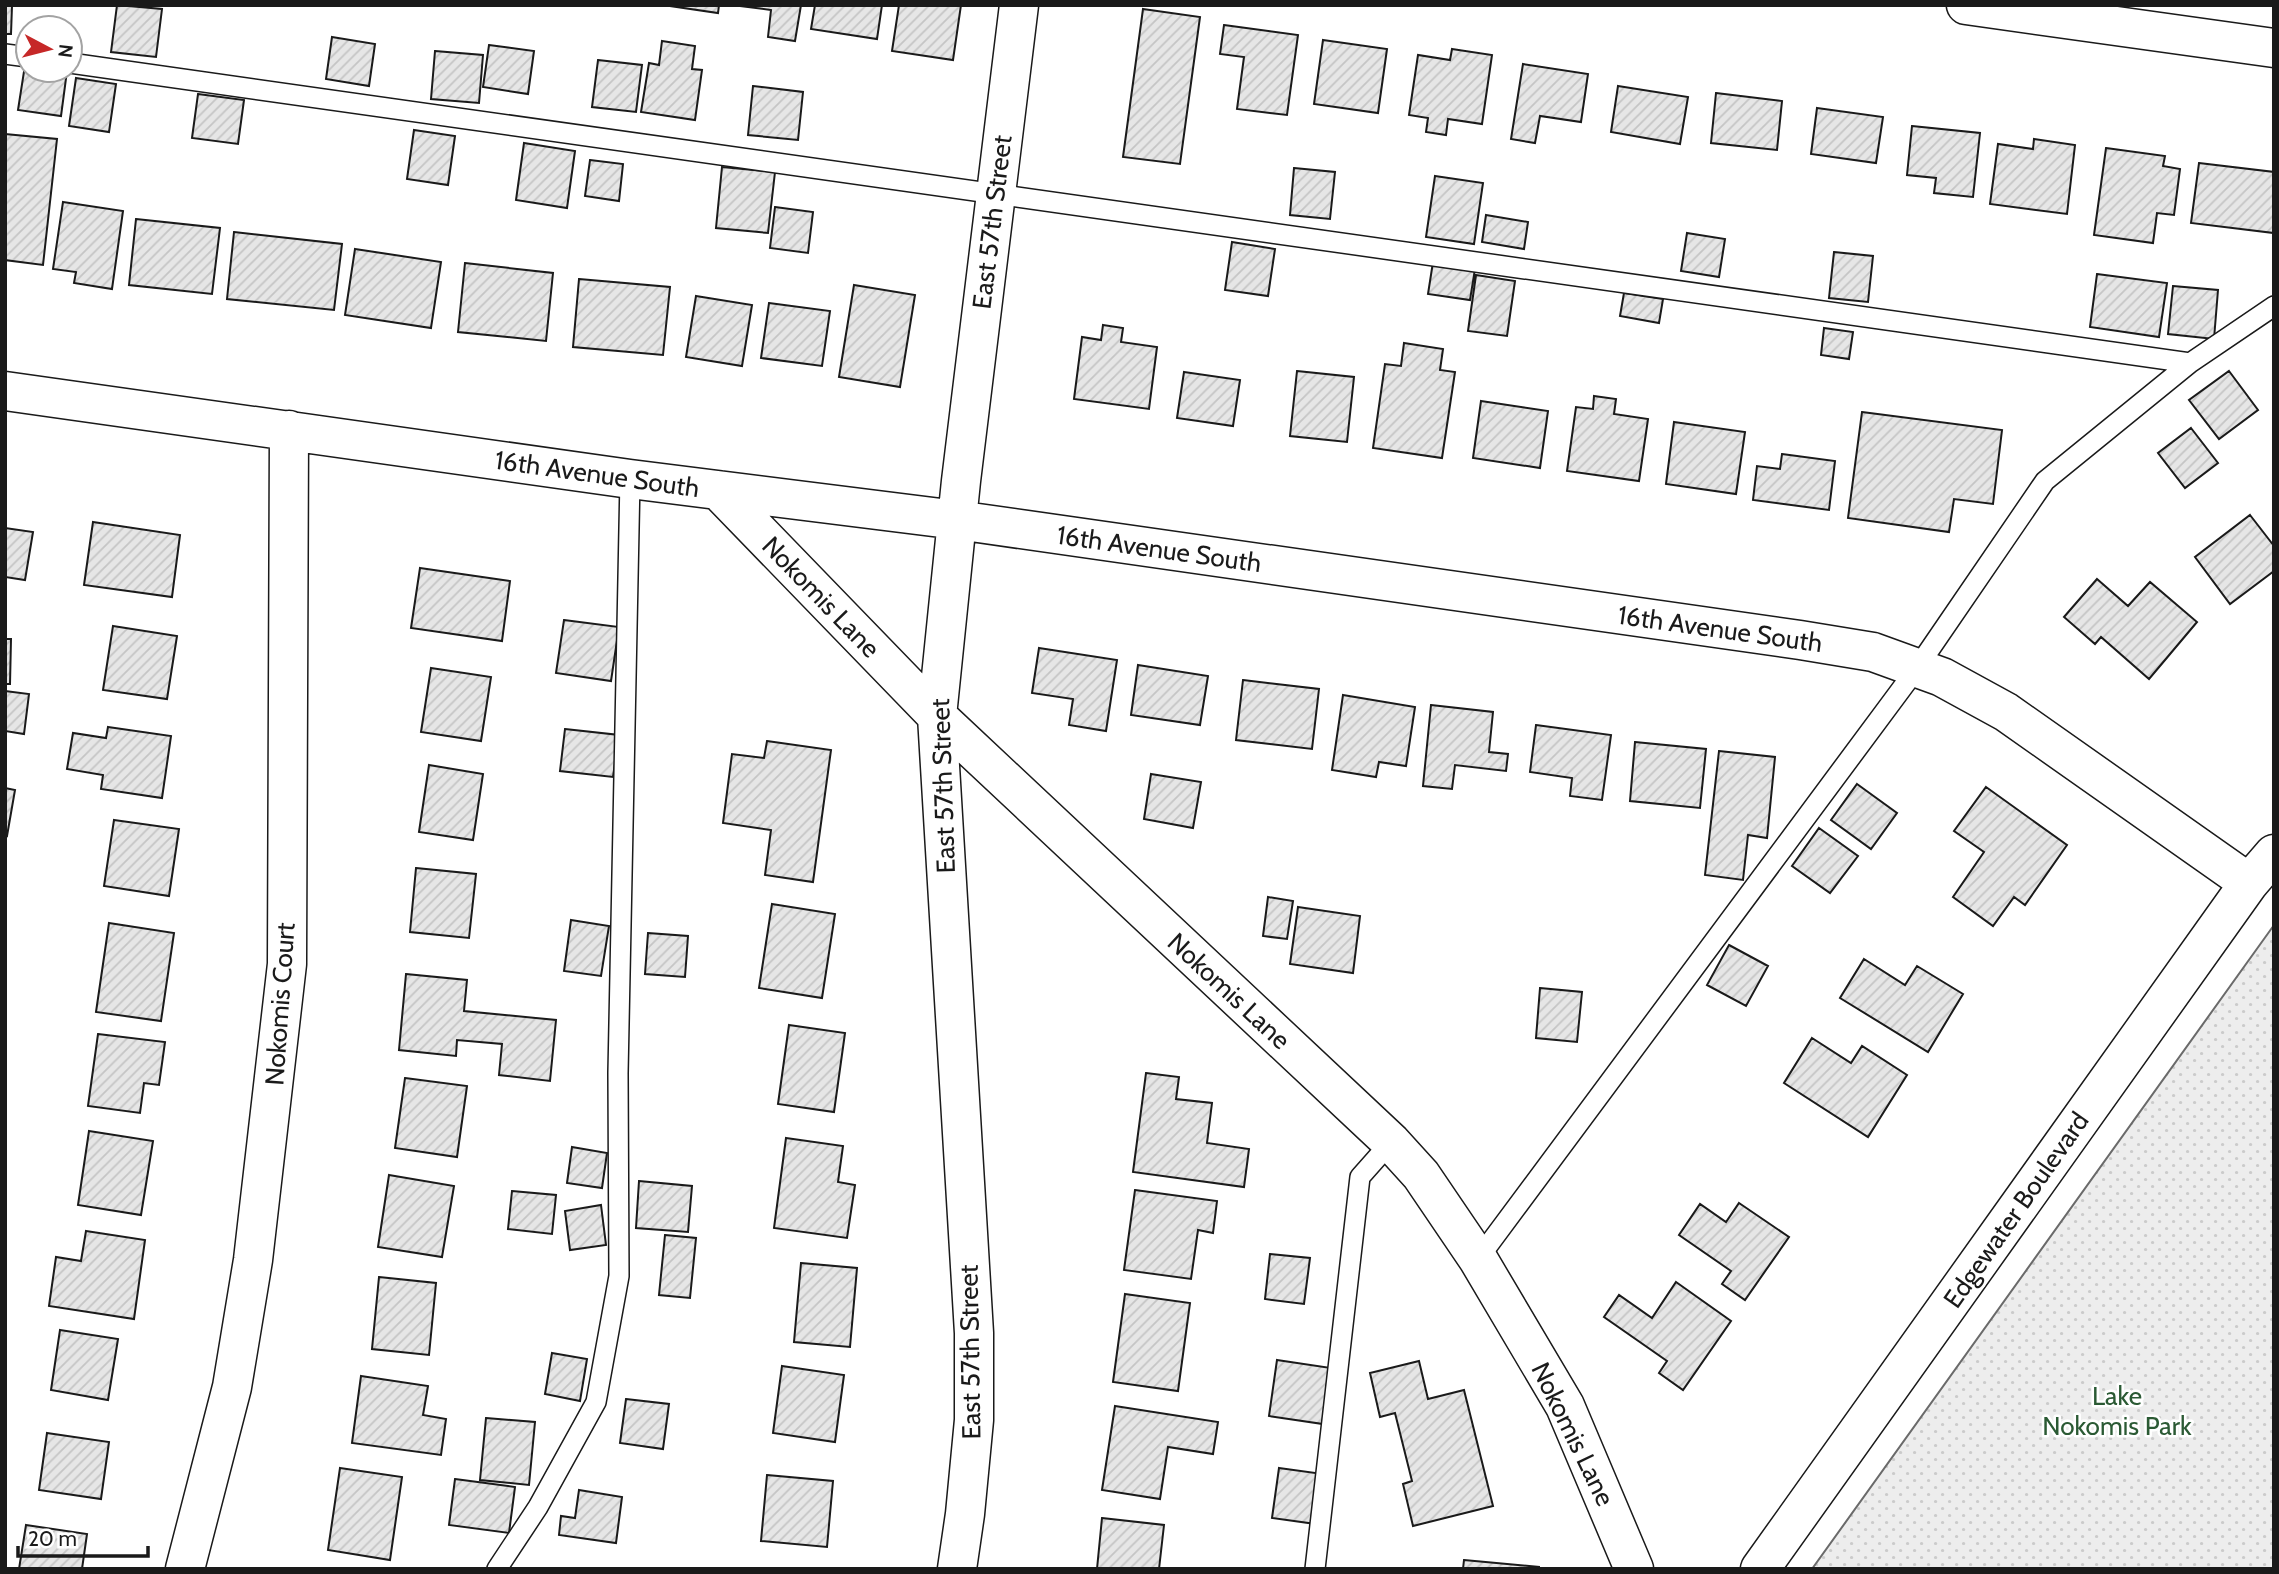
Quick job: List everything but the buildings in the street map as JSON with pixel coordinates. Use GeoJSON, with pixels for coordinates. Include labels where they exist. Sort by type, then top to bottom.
{"type":"FeatureCollection","features":[{"type":"Feature","properties":{"kind":"street","name":"East 57th Street"},"geometry":{"type":"LineString","coordinates":[[957,1569],[974,1420],[974,1333],[937,716],[994,195],[1019,5]]}},
{"type":"Feature","properties":{"kind":"street"},"geometry":{"type":"LineString","coordinates":[[1966,5],[2274,48]]}},
{"type":"Feature","properties":{"kind":"street","name":"16th Avenue South"},"geometry":{"type":"LineString","coordinates":[[5,391],[630,479],[957,520],[1873,652],[1942,677],[2007,712],[2249,883]]}},
{"type":"Feature","properties":{"kind":"street","name":"Nokomis Court"},"geometry":{"type":"LineString","coordinates":[[185,1569],[232,1387],[253,1260],[287,964],[289,430]]}},
{"type":"Feature","properties":{"kind":"street","name":"Nokomis Lane"},"geometry":{"type":"LineString","coordinates":[[718,490],[937,716],[1391,1142],[1421,1175],[1478,1259],[1565,1406],[1634,1569]]}},
{"type":"Feature","properties":{"kind":"street","name":"Edgewater Boulevard"},"geometry":{"type":"LineString","coordinates":[[1760,1569],[2249,883],[2274,854]]}},
{"type":"Feature","properties":{"kind":"lane"},"geometry":{"type":"LineString","coordinates":[[84,65],[2190,363]]}},
{"type":"Feature","properties":{"kind":"lane"},"geometry":{"type":"LineString","coordinates":[[1478,1259],[1917,668],[2045,481],[2190,363],[2274,306]]}},
{"type":"Feature","properties":{"kind":"lane"},"geometry":{"type":"LineString","coordinates":[[497,1569],[538,1507],[596,1402],[619,1276],[618,1060],[630,479]]}},
{"type":"Feature","properties":{"kind":"lane"},"geometry":{"type":"LineString","coordinates":[[1315,1569],[1360,1177],[1391,1142]]}},
{"type":"Feature","properties":{"kind":"green space","name":"Lake Nokomis Park"},"geometry":{"type":"Polygon","coordinates":[[[2274,925],[2274,1569],[1812,1569],[2274,925]]]}}]}
